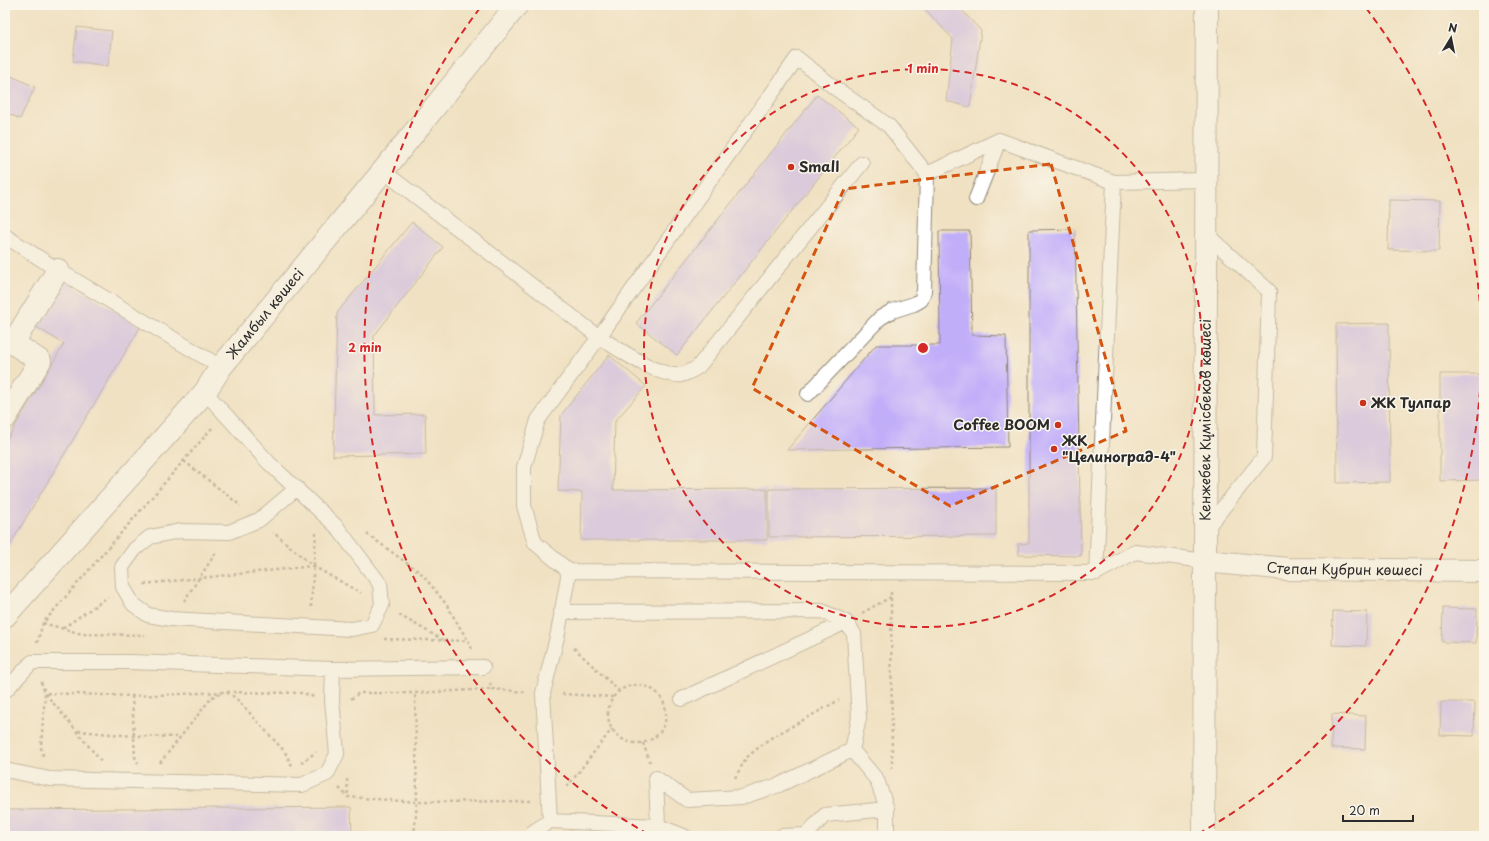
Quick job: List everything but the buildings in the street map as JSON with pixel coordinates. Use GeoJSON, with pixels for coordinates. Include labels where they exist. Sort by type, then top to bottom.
{"type":"FeatureCollection","features":[{"type":"Feature","properties":{"kind":"street","name":"Жамбыл көшесі"},"geometry":{"type":"LineString","coordinates":[[6,613],[205,392],[221,367],[383,171],[517,5]]}},
{"type":"Feature","properties":{"kind":"street","name":"Кенжебек Күмісбеков көшесі"},"geometry":{"type":"LineString","coordinates":[[1204,836],[1207,5]]}},
{"type":"Feature","properties":{"kind":"street"},"geometry":{"type":"LineString","coordinates":[[5,418],[40,361],[13,343],[58,270]]}},
{"type":"Feature","properties":{"kind":"street","name":"Степан Кубрин көшесі"},"geometry":{"type":"LineString","coordinates":[[1205,561],[1287,569],[1484,571]]}},
{"type":"Feature","properties":{"kind":"lane"},"geometry":{"type":"LineString","coordinates":[[808,394],[880,318],[892,311],[914,304],[920,300],[924,291],[926,174],[889,126],[835,88],[797,58],[599,337],[538,420],[524,466],[524,506],[535,543],[569,571],[891,571],[1096,573],[1135,552],[1205,561]]}},
{"type":"Feature","properties":{"kind":"lane"},"geometry":{"type":"LineString","coordinates":[[926,174],[999,140],[1114,182],[1206,180]]}},
{"type":"Feature","properties":{"kind":"lane"},"geometry":{"type":"LineString","coordinates":[[976,199],[999,140]]}},
{"type":"Feature","properties":{"kind":"lane"},"geometry":{"type":"LineString","coordinates":[[383,171],[599,337],[643,363],[669,375],[681,375],[698,367],[862,163]]}},
{"type":"Feature","properties":{"kind":"lane"},"geometry":{"type":"LineString","coordinates":[[1096,573],[1114,182]]}},
{"type":"Feature","properties":{"kind":"lane"},"geometry":{"type":"LineString","coordinates":[[1205,530],[1264,457],[1269,292],[1206,234]]}},
{"type":"Feature","properties":{"kind":"lane"},"geometry":{"type":"LineString","coordinates":[[5,236],[58,270],[221,367]]}},
{"type":"Feature","properties":{"kind":"lane"},"geometry":{"type":"LineString","coordinates":[[205,392],[270,463],[337,527],[380,584],[382,605],[372,625],[352,629],[172,619],[148,615],[133,604],[123,587],[122,567],[135,549],[150,537],[180,531],[229,532],[259,520],[296,488]]}},
{"type":"Feature","properties":{"kind":"lane"},"geometry":{"type":"LineString","coordinates":[[550,821],[543,693],[558,633],[569,571]]}},
{"type":"Feature","properties":{"kind":"lane"},"geometry":{"type":"LineString","coordinates":[[561,612],[822,611],[846,622],[854,634],[859,718],[852,750]]}},
{"type":"Feature","properties":{"kind":"lane"},"geometry":{"type":"LineString","coordinates":[[682,699],[846,622]]}},
{"type":"Feature","properties":{"kind":"lane"},"geometry":{"type":"LineString","coordinates":[[5,691],[32,662],[128,662],[333,669],[483,667]]}},
{"type":"Feature","properties":{"kind":"lane"},"geometry":{"type":"LineString","coordinates":[[5,770],[50,779],[302,785],[327,774],[337,754],[332,700],[333,669]]}},
{"type":"Feature","properties":{"kind":"lane"},"geometry":{"type":"LineString","coordinates":[[658,831],[656,778],[687,800],[742,797],[779,785],[852,750]]}},
{"type":"Feature","properties":{"kind":"lane"},"geometry":{"type":"LineString","coordinates":[[852,750],[876,780],[887,809],[887,836]]}},
{"type":"Feature","properties":{"kind":"lane"},"geometry":{"type":"LineString","coordinates":[[782,836],[806,835],[825,815],[887,809]]}},
{"type":"Feature","properties":{"kind":"lane"},"geometry":{"type":"LineString","coordinates":[[531,836],[533,832],[550,821],[658,831],[684,836]]}},
{"type":"Feature","properties":{"kind":"path"},"geometry":{"type":"LineString","coordinates":[[184,461],[259,520],[313,566],[444,640]]}},
{"type":"Feature","properties":{"kind":"path"},"geometry":{"type":"LineString","coordinates":[[310,626],[317,508]]}},
{"type":"Feature","properties":{"kind":"path"},"geometry":{"type":"LineString","coordinates":[[337,527],[360,528],[422,574],[446,604],[468,641]]}},
{"type":"Feature","properties":{"kind":"path"},"geometry":{"type":"LineString","coordinates":[[172,619],[229,532]]}},
{"type":"Feature","properties":{"kind":"path"},"geometry":{"type":"LineString","coordinates":[[63,628],[123,587],[200,577],[313,566]]}},
{"type":"Feature","properties":{"kind":"path"},"geometry":{"type":"LineString","coordinates":[[891,571],[892,768]]}},
{"type":"Feature","properties":{"kind":"path"},"geometry":{"type":"LineString","coordinates":[[846,622],[891,596]]}},
{"type":"Feature","properties":{"kind":"path"},"geometry":{"type":"LineString","coordinates":[[558,633],[619,691]]}},
{"type":"Feature","properties":{"kind":"path"},"geometry":{"type":"LineString","coordinates":[[32,662],[46,693],[101,760],[108,780]]}},
{"type":"Feature","properties":{"kind":"path"},"geometry":{"type":"LineString","coordinates":[[631,686],[641,686],[652,689],[661,697],[666,708],[666,719],[662,730],[654,738],[643,743],[631,743],[620,738],[612,729],[608,717],[609,707],[619,691],[631,686]]}},
{"type":"Feature","properties":{"kind":"path"},"geometry":{"type":"LineString","coordinates":[[349,701],[359,692],[415,693],[492,689]]}},
{"type":"Feature","properties":{"kind":"path"},"geometry":{"type":"LineString","coordinates":[[725,798],[746,758],[769,739],[830,704],[857,691]]}},
{"type":"Feature","properties":{"kind":"path"},"geometry":{"type":"LineString","coordinates":[[46,693],[132,696],[226,692],[303,693],[316,698],[317,702]]}},
{"type":"Feature","properties":{"kind":"path"},"geometry":{"type":"LineString","coordinates":[[132,696],[134,757],[148,781],[159,764],[212,697],[226,692]]}},
{"type":"Feature","properties":{"kind":"path"},"geometry":{"type":"LineString","coordinates":[[226,692],[236,698],[285,752],[302,785]]}},
{"type":"Feature","properties":{"kind":"path"},"geometry":{"type":"LineString","coordinates":[[46,693],[41,748],[50,779]]}},
{"type":"Feature","properties":{"kind":"path"},"geometry":{"type":"LineString","coordinates":[[414,836],[417,802],[415,693]]}},
{"type":"Feature","properties":{"kind":"path"},"geometry":{"type":"LineString","coordinates":[[327,774],[348,797],[417,802],[538,801],[548,794],[566,789],[612,729]]}},
{"type":"Feature","properties":{"kind":"path"},"geometry":{"type":"LineString","coordinates":[[77,731],[133,736],[180,737]]}},
{"type":"Feature","properties":{"kind":"path"},"geometry":{"type":"LineString","coordinates":[[294,769],[320,749]]}},
{"type":"Feature","properties":{"kind":"path"},"geometry":{"type":"LineString","coordinates":[[346,778],[348,797]]}},
{"type":"Feature","properties":{"kind":"highlighted area"},"geometry":{"type":"Polygon","coordinates":[[[1051,164],[1126,431],[950,506],[752,388],[844,189],[1051,164]]]}},
{"type":"Feature","properties":{"kind":"place","name":"Small"},"geometry":{"type":"Point","coordinates":[791,167]}},
{"type":"Feature","properties":{"kind":"place","name":"ЖК Тулпар"},"geometry":{"type":"Point","coordinates":[1363,403]}},
{"type":"Feature","properties":{"kind":"place","name":"Coffee BOOM"},"geometry":{"type":"Point","coordinates":[1058,425]}},
{"type":"Feature","properties":{"kind":"place","name":"ЖК \"Целиноград-4\""},"geometry":{"type":"Point","coordinates":[1054,449]}}]}
